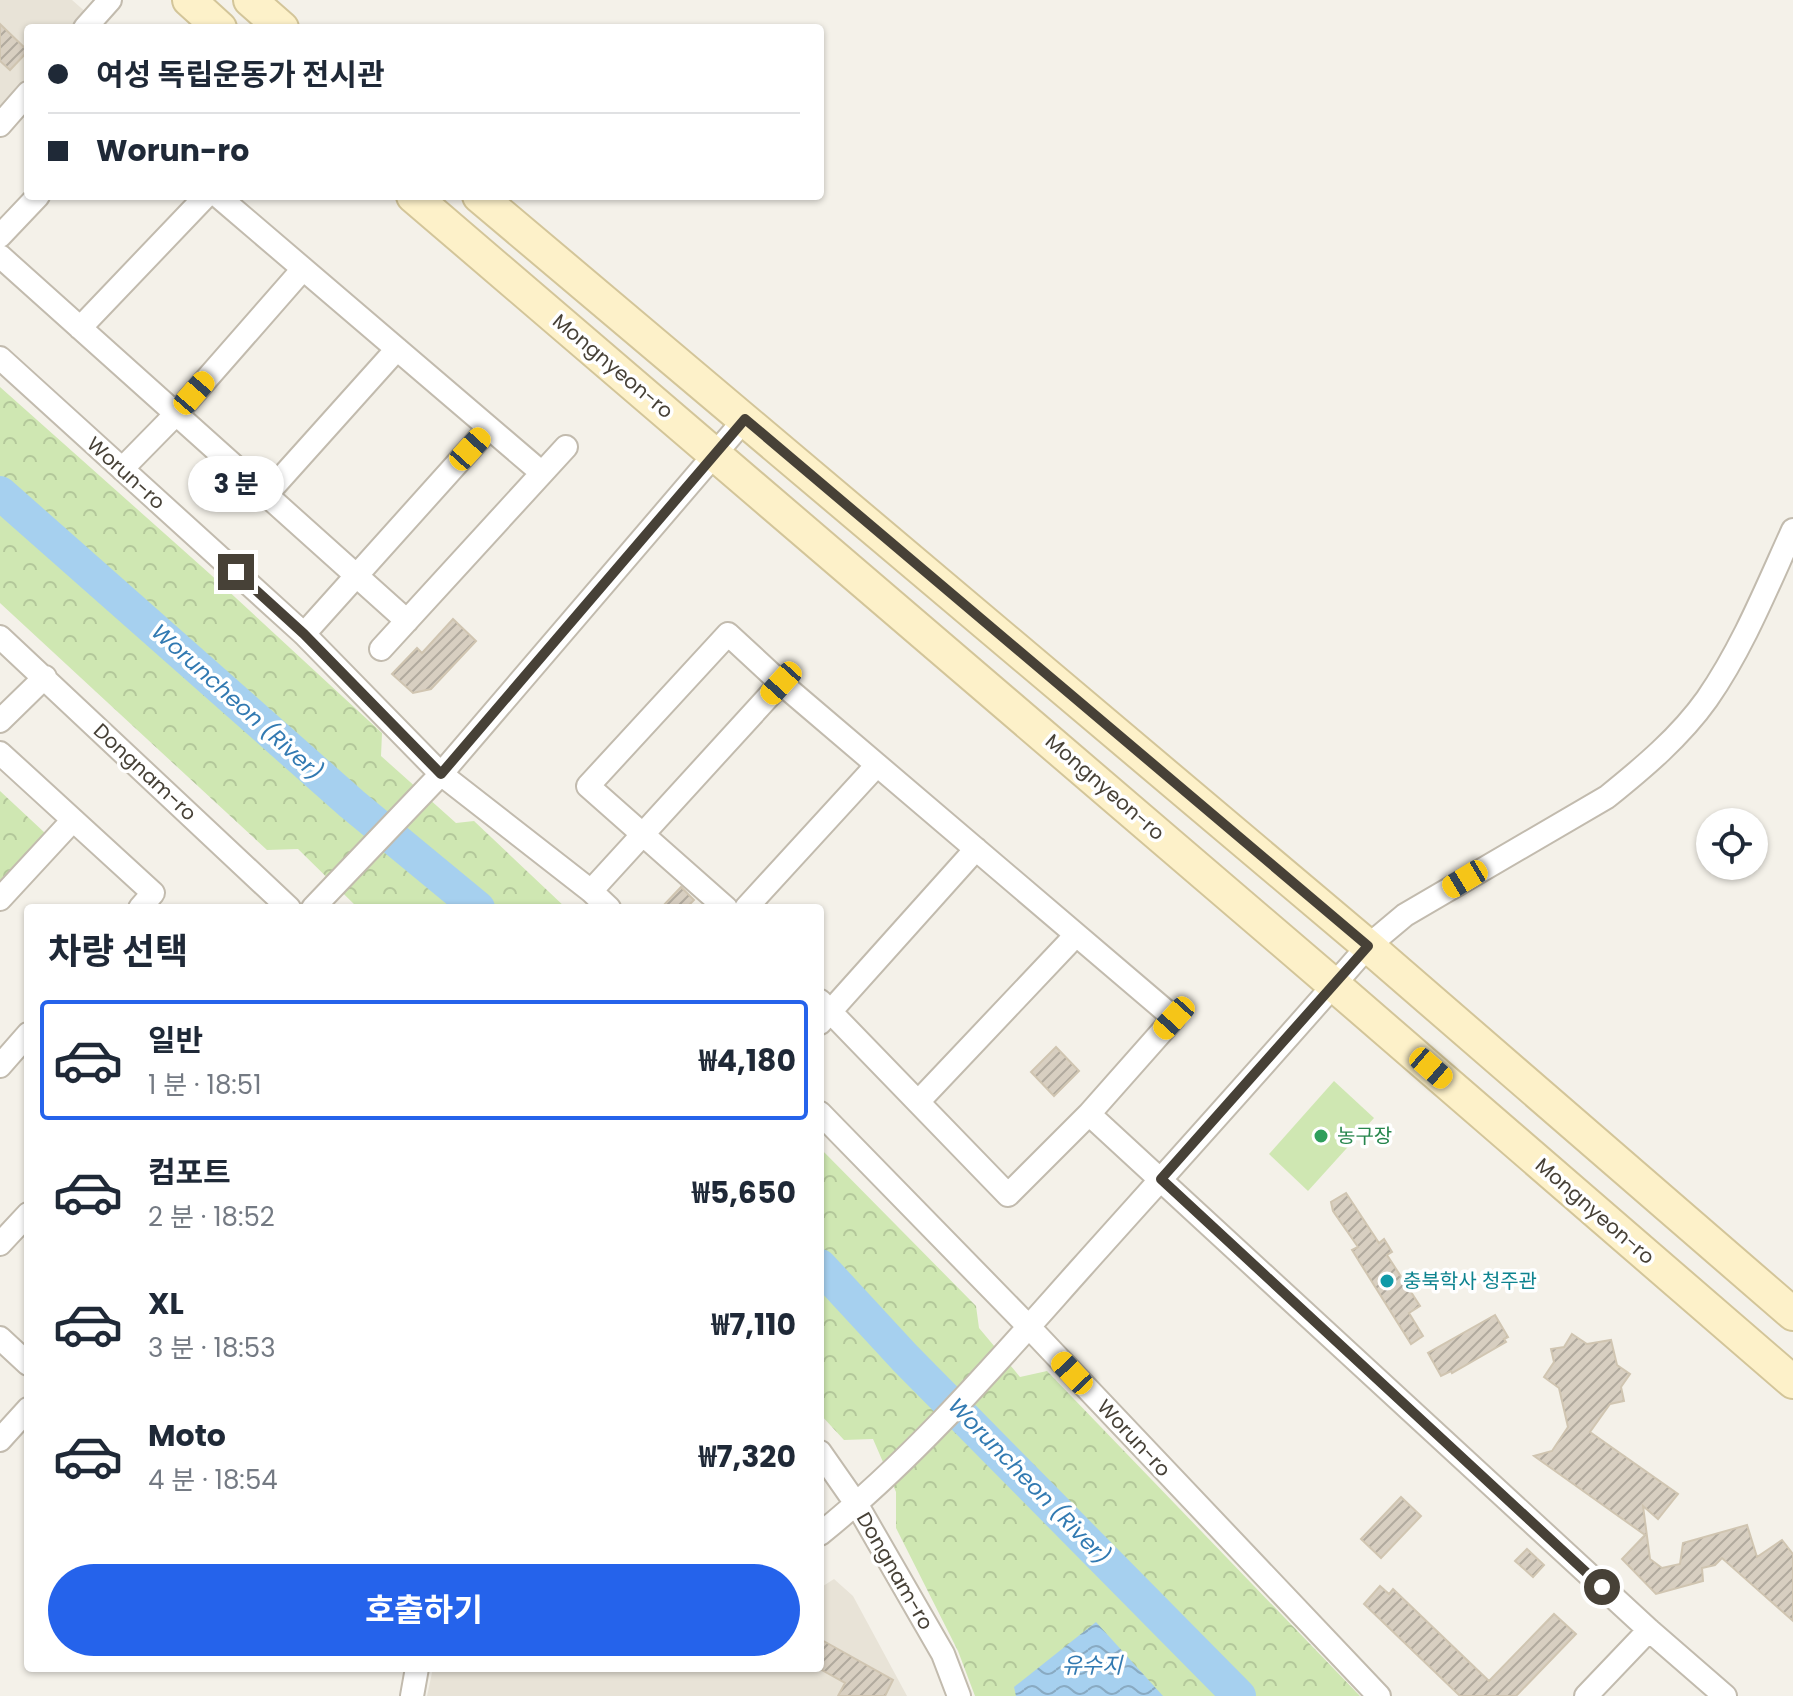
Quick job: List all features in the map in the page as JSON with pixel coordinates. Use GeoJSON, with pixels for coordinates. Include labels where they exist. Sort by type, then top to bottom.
{"type":"FeatureCollection","features":[{"type":"Feature","properties":{"kind":"street"},"geometry":{"type":"LineString","coordinates":[[89,24],[110,0]]}},
{"type":"Feature","properties":{"kind":"street"},"geometry":{"type":"LineString","coordinates":[[189,0],[216,24]]}},
{"type":"Feature","properties":{"kind":"street"},"geometry":{"type":"LineString","coordinates":[[250,0],[277,24]]}},
{"type":"Feature","properties":{"kind":"street"},"geometry":{"type":"LineString","coordinates":[[0,125],[24,98]]}},
{"type":"Feature","properties":{"kind":"street"},"geometry":{"type":"LineString","coordinates":[[0,236],[34,200]]}},
{"type":"Feature","properties":{"kind":"street"},"geometry":{"type":"LineString","coordinates":[[80,328],[202,200]]}},
{"type":"Feature","properties":{"kind":"street"},"geometry":{"type":"LineString","coordinates":[[223,200],[542,473]]}},
{"type":"Feature","properties":{"kind":"street","name":"Mongnyeon-ro"},"geometry":{"type":"LineString","coordinates":[[418,200],[1793,1382]]}},
{"type":"Feature","properties":{"kind":"street"},"geometry":{"type":"LineString","coordinates":[[484,200],[1368,946],[1793,1314]]}},
{"type":"Feature","properties":{"kind":"street"},"geometry":{"type":"LineString","coordinates":[[0,256],[407,621]]}},
{"type":"Feature","properties":{"kind":"street"},"geometry":{"type":"LineString","coordinates":[[122,469],[176,414],[303,269]]}},
{"type":"Feature","properties":{"kind":"street"},"geometry":{"type":"LineString","coordinates":[[266,495],[397,349]]}},
{"type":"Feature","properties":{"kind":"street","name":"Worun-ro"},"geometry":{"type":"LineString","coordinates":[[0,358],[304,634],[441,774],[605,904]]}},
{"type":"Feature","properties":{"kind":"street"},"geometry":{"type":"LineString","coordinates":[[317,904],[441,774],[745,419]]}},
{"type":"Feature","properties":{"kind":"street"},"geometry":{"type":"LineString","coordinates":[[304,634],[489,428]]}},
{"type":"Feature","properties":{"kind":"street"},"geometry":{"type":"LineString","coordinates":[[381,649],[566,447]]}},
{"type":"Feature","properties":{"kind":"street"},"geometry":{"type":"LineString","coordinates":[[824,1531],[857,1505],[902,1461],[1029,1327],[1368,946],[1405,915],[1581,814],[1617,789],[1659,753],[1698,710],[1725,671],[1793,530]]}},
{"type":"Feature","properties":{"kind":"street"},"geometry":{"type":"LineString","coordinates":[[722,904],[588,786],[728,634],[781,683],[976,849],[1076,935],[1174,1018],[1089,1114],[1008,1195],[918,1102],[824,1012],[976,849]]}},
{"type":"Feature","properties":{"kind":"street","name":"Dongnam-ro"},"geometry":{"type":"LineString","coordinates":[[0,637],[285,904]]}},
{"type":"Feature","properties":{"kind":"street"},"geometry":{"type":"LineString","coordinates":[[0,721],[45,677]]}},
{"type":"Feature","properties":{"kind":"street"},"geometry":{"type":"LineString","coordinates":[[591,891],[781,683]]}},
{"type":"Feature","properties":{"kind":"street"},"geometry":{"type":"LineString","coordinates":[[0,753],[153,893],[143,904]]}},
{"type":"Feature","properties":{"kind":"street"},"geometry":{"type":"LineString","coordinates":[[750,904],[877,765]]}},
{"type":"Feature","properties":{"kind":"street"},"geometry":{"type":"LineString","coordinates":[[0,899],[73,820]]}},
{"type":"Feature","properties":{"kind":"street"},"geometry":{"type":"LineString","coordinates":[[918,1102],[1076,935]]}},
{"type":"Feature","properties":{"kind":"street"},"geometry":{"type":"LineString","coordinates":[[0,1066],[24,1039]]}},
{"type":"Feature","properties":{"kind":"street"},"geometry":{"type":"LineString","coordinates":[[1089,1114],[1649,1630],[1725,1696]]}},
{"type":"Feature","properties":{"kind":"street","name":"Worun-ro"},"geometry":{"type":"LineString","coordinates":[[824,1117],[1029,1327],[1379,1696]]}},
{"type":"Feature","properties":{"kind":"street"},"geometry":{"type":"LineString","coordinates":[[0,1244],[24,1218]]}},
{"type":"Feature","properties":{"kind":"street"},"geometry":{"type":"LineString","coordinates":[[0,1338],[24,1360]]}},
{"type":"Feature","properties":{"kind":"street"},"geometry":{"type":"LineString","coordinates":[[0,1440],[24,1413]]}},
{"type":"Feature","properties":{"kind":"street","name":"Dongnam-ro"},"geometry":{"type":"LineString","coordinates":[[824,1458],[857,1505],[943,1654],[959,1696]]}},
{"type":"Feature","properties":{"kind":"street"},"geometry":{"type":"LineString","coordinates":[[1586,1696],[1649,1630]]}},
{"type":"Feature","properties":{"kind":"street"},"geometry":{"type":"LineString","coordinates":[[412,1696],[416,1672]]}},
{"type":"Feature","properties":{"kind":"shaded area"},"geometry":{"type":"Polygon","coordinates":[[[0,0],[72,0],[88,14],[79,24],[24,24],[24,83],[0,110],[0,0]]]}},
{"type":"Feature","properties":{"kind":"shaded area"},"geometry":{"type":"Polygon","coordinates":[[[834,1579],[853,1596],[907,1696],[427,1696],[432,1672],[824,1672],[824,1585],[834,1579]]]}},
{"type":"Feature","properties":{"kind":"green space"},"geometry":{"type":"Polygon","coordinates":[[[0,387],[382,733],[381,756],[456,823],[474,821],[562,904],[354,904],[298,849],[267,850],[0,603],[0,387]]]}},
{"type":"Feature","properties":{"kind":"green space"},"geometry":{"type":"Polygon","coordinates":[[[0,791],[45,833],[0,880],[0,791]]]}},
{"type":"Feature","properties":{"kind":"green space","name":"농구장"},"geometry":{"type":"Polygon","coordinates":[[[1334,1081],[1374,1118],[1308,1191],[1269,1154],[1334,1081]]]}},
{"type":"Feature","properties":{"kind":"green space"},"geometry":{"type":"Polygon","coordinates":[[[824,1152],[976,1306],[979,1328],[1020,1377],[1047,1371],[1360,1696],[975,1696],[958,1651],[896,1528],[896,1492],[873,1439],[844,1440],[824,1418],[824,1152]]]}},
{"type":"Feature","properties":{"kind":"water","name":"유수지"},"geometry":{"type":"Polygon","coordinates":[[[1096,1622],[1163,1696],[1016,1696],[1014,1687],[1096,1622]]]}},
{"type":"Feature","properties":{"kind":"building"},"geometry":{"type":"Polygon","coordinates":[[[0,24],[24,47],[24,55],[10,70],[0,61],[0,24]]]}},
{"type":"Feature","properties":{"kind":"building"},"geometry":{"type":"Polygon","coordinates":[[[453,619],[476,641],[431,689],[413,693],[392,674],[417,648],[422,653],[453,619]]]}},
{"type":"Feature","properties":{"kind":"building"},"geometry":{"type":"Polygon","coordinates":[[[681,887],[694,900],[690,904],[665,904],[681,887]]]}},
{"type":"Feature","properties":{"kind":"building"},"geometry":{"type":"Polygon","coordinates":[[[1056,1047],[1079,1071],[1054,1096],[1031,1072],[1056,1047]]]}},
{"type":"Feature","properties":{"kind":"building","name":"충북학사 청주관"},"geometry":{"type":"Polygon","coordinates":[[[1346,1193],[1379,1243],[1384,1239],[1392,1252],[1387,1255],[1420,1306],[1409,1313],[1423,1336],[1411,1344],[1352,1250],[1358,1247],[1333,1211],[1331,1202],[1346,1193]]]}},
{"type":"Feature","properties":{"kind":"building","name":"충북학사 청주관"},"geometry":{"type":"Polygon","coordinates":[[[1495,1315],[1508,1337],[1504,1339],[1506,1342],[1452,1373],[1441,1376],[1428,1353],[1495,1315]]]}},
{"type":"Feature","properties":{"kind":"building"},"geometry":{"type":"Polygon","coordinates":[[[1572,1334],[1587,1344],[1611,1340],[1617,1365],[1630,1374],[1621,1387],[1624,1401],[1610,1404],[1590,1432],[1678,1494],[1658,1519],[1643,1506],[1650,1559],[1662,1568],[1680,1564],[1683,1543],[1747,1525],[1757,1557],[1782,1540],[1793,1554],[1793,1621],[1722,1558],[1715,1565],[1702,1568],[1703,1581],[1656,1594],[1622,1559],[1645,1535],[1534,1456],[1552,1451],[1568,1427],[1559,1388],[1544,1377],[1554,1362],[1551,1349],[1564,1347],[1572,1334]]]}},
{"type":"Feature","properties":{"kind":"building"},"geometry":{"type":"Polygon","coordinates":[[[1401,1497],[1421,1516],[1381,1558],[1361,1539],[1401,1497]]]}},
{"type":"Feature","properties":{"kind":"building"},"geometry":{"type":"Polygon","coordinates":[[[1527,1549],[1544,1565],[1533,1577],[1515,1561],[1527,1549]]]}},
{"type":"Feature","properties":{"kind":"building"},"geometry":{"type":"Polygon","coordinates":[[[1380,1586],[1389,1594],[1393,1589],[1489,1681],[1554,1614],[1576,1634],[1516,1696],[1460,1696],[1364,1604],[1380,1586]]]}},
{"type":"Feature","properties":{"kind":"building"},"geometry":{"type":"Polygon","coordinates":[[[824,1641],[893,1680],[885,1696],[838,1696],[845,1683],[824,1671],[824,1641]]]}},
{"type":"Feature","properties":{"kind":"waterway","name":"Woruncheon (River)"},"geometry":{"type":"LineString","coordinates":[[0,493],[352,804],[473,904]]}},
{"type":"Feature","properties":{"kind":"waterway","name":"Woruncheon (River)"},"geometry":{"type":"LineString","coordinates":[[824,1270],[905,1358],[1239,1696]]}},
{"type":"Feature","properties":{"kind":"place","name":"농구장"},"geometry":{"type":"Point","coordinates":[1321,1136]}},
{"type":"Feature","properties":{"kind":"place","name":"충북학사 청주관"},"geometry":{"type":"Point","coordinates":[1387,1281]}},
{"type":"Feature","properties":{"kind":"route"},"geometry":{"type":"LineString","coordinates":[[236,572],[304,634],[441,774],[745,419],[1368,946],[1161,1179],[1602,1587]]}}]}
